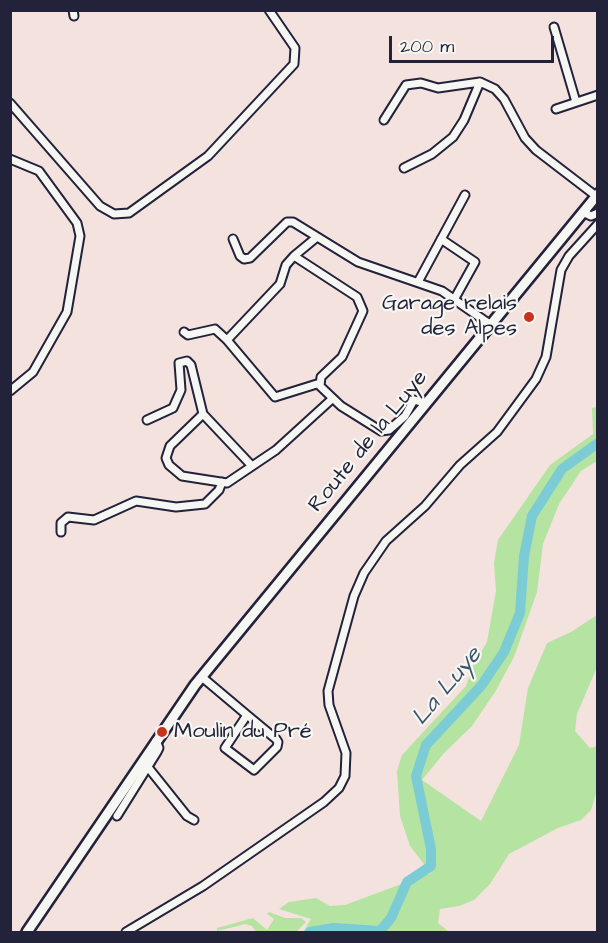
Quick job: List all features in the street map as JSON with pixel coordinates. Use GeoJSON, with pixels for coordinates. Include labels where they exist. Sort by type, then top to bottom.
{"type":"FeatureCollection","features":[{"type":"Feature","properties":{"kind":"main road","name":"Route de la Luye"},"geometry":{"type":"LineString","coordinates":[[27,933],[156,741],[239,631],[597,195]]}},
{"type":"Feature","properties":{"kind":"street"},"geometry":{"type":"LineString","coordinates":[[10,103],[100,206],[114,214],[129,213],[208,156],[294,64],[295,48],[269,10]]}},
{"type":"Feature","properties":{"kind":"street"},"geometry":{"type":"LineString","coordinates":[[554,27],[576,102]]}},
{"type":"Feature","properties":{"kind":"street"},"geometry":{"type":"LineString","coordinates":[[384,120],[406,86],[421,83],[438,88],[480,82],[495,89],[504,99],[525,138],[536,150],[597,195]]}},
{"type":"Feature","properties":{"kind":"street"},"geometry":{"type":"LineString","coordinates":[[404,168],[432,154],[453,137],[465,120],[480,82]]}},
{"type":"Feature","properties":{"kind":"street"},"geometry":{"type":"LineString","coordinates":[[556,109],[597,95]]}},
{"type":"Feature","properties":{"kind":"street"},"geometry":{"type":"LineString","coordinates":[[10,159],[39,171],[76,223],[81,236],[67,312],[33,372],[10,392]]}},
{"type":"Feature","properties":{"kind":"street"},"geometry":{"type":"LineString","coordinates":[[418,282],[465,195]]}},
{"type":"Feature","properties":{"kind":"street"},"geometry":{"type":"LineString","coordinates":[[583,212],[591,216],[597,213]]}},
{"type":"Feature","properties":{"kind":"street"},"geometry":{"type":"LineString","coordinates":[[232,239],[244,259],[250,258],[286,222],[293,222],[358,262],[418,282],[455,298],[491,325]]}},
{"type":"Feature","properties":{"kind":"street"},"geometry":{"type":"LineString","coordinates":[[126,933],[203,886],[324,802],[339,788],[345,776],[346,753],[329,705],[328,691],[354,596],[364,573],[386,541],[425,506],[460,465],[497,432],[536,379],[546,357],[561,270],[569,256],[597,224]]}},
{"type":"Feature","properties":{"kind":"street"},"geometry":{"type":"LineString","coordinates":[[227,340],[279,284],[286,265],[317,237]]}},
{"type":"Feature","properties":{"kind":"street"},"geometry":{"type":"LineString","coordinates":[[441,239],[475,262],[455,298]]}},
{"type":"Feature","properties":{"kind":"street"},"geometry":{"type":"LineString","coordinates":[[294,256],[361,301],[363,311],[342,357],[321,377],[320,383],[332,399],[381,431],[389,430],[405,416],[414,400],[426,403]]}},
{"type":"Feature","properties":{"kind":"street"},"geometry":{"type":"LineString","coordinates":[[184,332],[188,335],[215,329],[275,397],[320,383]]}},
{"type":"Feature","properties":{"kind":"street"},"geometry":{"type":"LineString","coordinates":[[147,420],[173,408],[179,399],[179,363],[182,360],[191,365],[203,414],[252,466]]}},
{"type":"Feature","properties":{"kind":"street"},"geometry":{"type":"LineString","coordinates":[[203,414],[170,446],[166,458],[174,471],[182,476],[227,483],[276,450],[332,399]]}},
{"type":"Feature","properties":{"kind":"street"},"geometry":{"type":"LineString","coordinates":[[61,532],[61,523],[68,517],[94,520],[136,501],[176,507],[205,504],[219,490],[222,482]]}},
{"type":"Feature","properties":{"kind":"street"},"geometry":{"type":"LineString","coordinates":[[204,678],[247,715],[279,744],[254,771],[225,748],[247,715]]}},
{"type":"Feature","properties":{"kind":"street"},"geometry":{"type":"LineString","coordinates":[[117,816],[159,748],[156,741]]}},
{"type":"Feature","properties":{"kind":"street"},"geometry":{"type":"LineString","coordinates":[[147,766],[187,816],[194,820]]}},
{"type":"Feature","properties":{"kind":"green space"},"geometry":{"type":"Polygon","coordinates":[[[597,407],[597,461],[581,471],[559,504],[543,544],[537,592],[514,657],[495,692],[472,726],[444,753],[422,780],[481,821],[519,745],[528,688],[547,643],[571,632],[597,615],[597,667],[577,714],[575,731],[590,748],[597,746],[597,790],[591,810],[581,820],[558,828],[509,854],[490,884],[474,900],[459,906],[440,909],[438,923],[449,932],[303,932],[311,919],[279,909],[289,902],[316,898],[330,906],[345,905],[431,873],[410,846],[400,816],[397,771],[402,755],[466,686],[473,666],[487,642],[496,591],[494,563],[498,540],[550,465],[593,434],[592,408],[597,407]]]}},
{"type":"Feature","properties":{"kind":"green space"},"geometry":{"type":"Polygon","coordinates":[[[269,912],[285,918],[301,918],[306,922],[296,932],[256,932],[252,926],[246,924],[217,931],[217,928],[253,918],[267,930],[274,919],[267,914],[269,912]]]}},
{"type":"Feature","properties":{"kind":"waterway","name":"La Luye"},"geometry":{"type":"LineString","coordinates":[[310,932],[334,928],[380,931],[391,918],[407,882],[431,866],[431,849],[416,776],[426,745],[481,686],[504,652],[520,613],[524,556],[532,516],[562,469],[598,443]]}},
{"type":"Feature","properties":{"kind":"place","name":"Garage relais des Alpes"},"geometry":{"type":"Point","coordinates":[529,317]}},
{"type":"Feature","properties":{"kind":"place","name":"Moulin du Pré"},"geometry":{"type":"Point","coordinates":[162,732]}}]}
